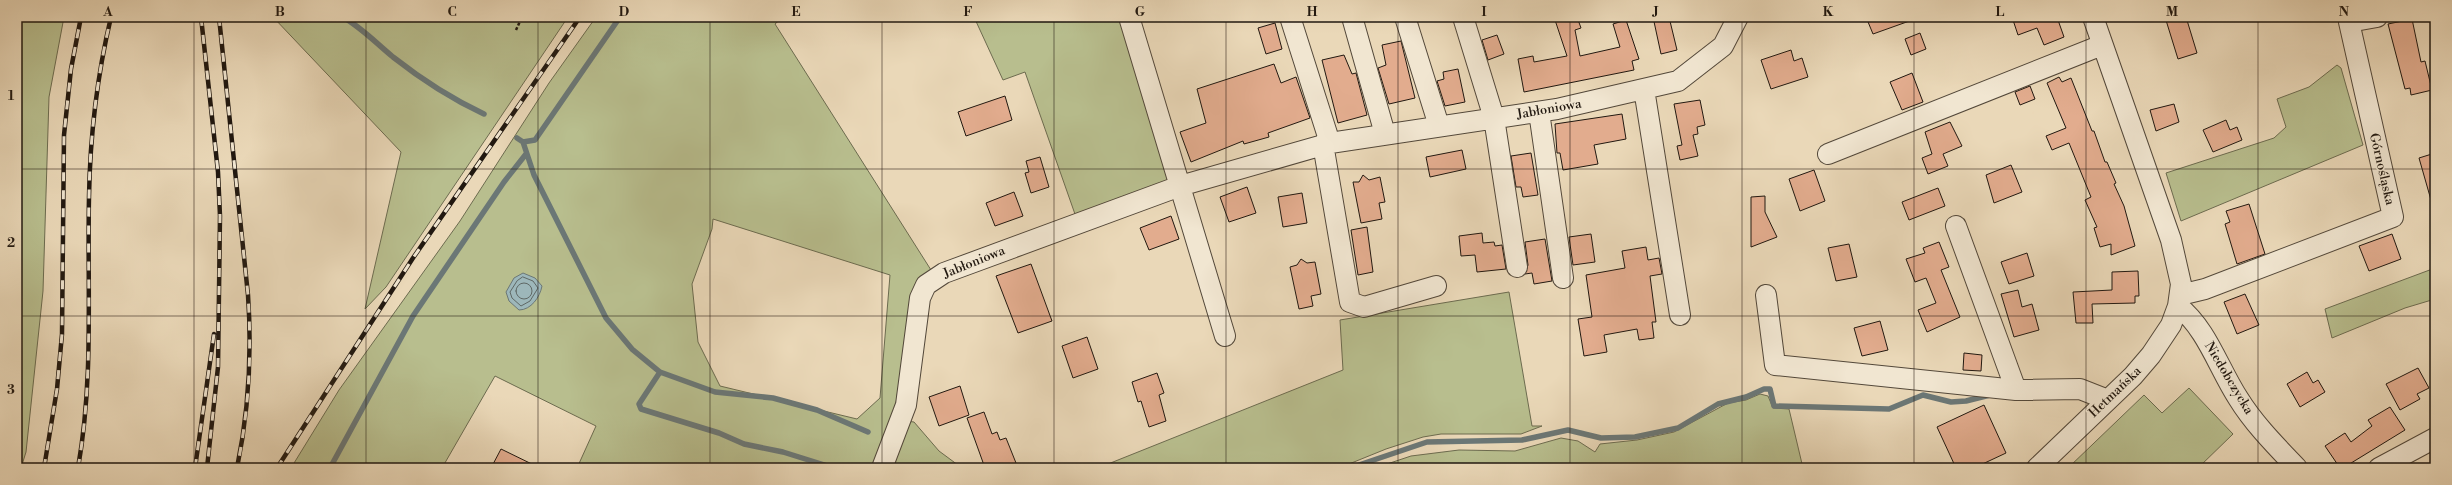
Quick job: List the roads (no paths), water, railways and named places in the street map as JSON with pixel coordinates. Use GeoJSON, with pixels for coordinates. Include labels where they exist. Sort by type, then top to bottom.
{"type":"FeatureCollection","features":[{"type":"Feature","properties":{"kind":"street"},"geometry":{"type":"LineString","coordinates":[[1129,17],[1224,336]]}},
{"type":"Feature","properties":{"kind":"street"},"geometry":{"type":"LineString","coordinates":[[1290,17],[1326,144],[1350,302],[1364,307],[1436,286]]}},
{"type":"Feature","properties":{"kind":"street"},"geometry":{"type":"LineString","coordinates":[[1352,17],[1385,134]]}},
{"type":"Feature","properties":{"kind":"street"},"geometry":{"type":"LineString","coordinates":[[1404,17],[1439,126]]}},
{"type":"Feature","properties":{"kind":"street"},"geometry":{"type":"LineString","coordinates":[[1463,17],[1494,118],[1517,267]]}},
{"type":"Feature","properties":{"kind":"street","name":"Jabłoniowa"},"geometry":{"type":"LineString","coordinates":[[882,468],[906,405],[920,298],[926,285],[944,273],[1180,186],[1326,144],[1539,112],[1678,81],[1723,46],[1738,17]]}},
{"type":"Feature","properties":{"kind":"street"},"geometry":{"type":"LineString","coordinates":[[2093,17],[2175,252],[2180,271],[2179,301]]}},
{"type":"Feature","properties":{"kind":"street","name":"Górnośląska"},"geometry":{"type":"LineString","coordinates":[[2179,301],[2205,289],[2393,217],[2348,22],[2377,17]]}},
{"type":"Feature","properties":{"kind":"street"},"geometry":{"type":"LineString","coordinates":[[1828,154],[2102,45]]}},
{"type":"Feature","properties":{"kind":"street"},"geometry":{"type":"LineString","coordinates":[[1644,88],[1680,315]]}},
{"type":"Feature","properties":{"kind":"street"},"geometry":{"type":"LineString","coordinates":[[1539,112],[1563,278]]}},
{"type":"Feature","properties":{"kind":"street"},"geometry":{"type":"LineString","coordinates":[[1956,226],[2016,390]]}},
{"type":"Feature","properties":{"kind":"street"},"geometry":{"type":"LineString","coordinates":[[1766,295],[1775,365],[2016,390],[2080,389],[2108,400]]}},
{"type":"Feature","properties":{"kind":"street","name":"Hetmańska"},"geometry":{"type":"LineString","coordinates":[[2037,468],[2152,356],[2171,325],[2179,301]]}},
{"type":"Feature","properties":{"kind":"street","name":"Niedobczycka"},"geometry":{"type":"LineString","coordinates":[[2179,301],[2197,325],[2226,378],[2253,420],[2297,468]]}},
{"type":"Feature","properties":{"kind":"street"},"geometry":{"type":"LineString","coordinates":[[2379,468],[2435,438]]}},
{"type":"Feature","properties":{"kind":"water"},"geometry":{"type":"Polygon","coordinates":[[[523,273],[535,278],[542,286],[534,302],[527,308],[519,310],[509,301],[506,292],[514,278],[523,273]]]}},
{"type":"Feature","properties":{"kind":"waterway"},"geometry":{"type":"LineString","coordinates":[[343,17],[426,81],[460,102],[484,114]]}},
{"type":"Feature","properties":{"kind":"waterway"},"geometry":{"type":"LineString","coordinates":[[517,138],[523,142],[535,140],[620,17]]}},
{"type":"Feature","properties":{"kind":"waterway"},"geometry":{"type":"LineString","coordinates":[[523,142],[534,175],[606,318],[632,349],[660,372],[639,404],[641,409],[719,433],[744,444],[783,452],[834,468]]}},
{"type":"Feature","properties":{"kind":"waterway"},"geometry":{"type":"LineString","coordinates":[[330,468],[413,316],[504,182],[526,154]]}},
{"type":"Feature","properties":{"kind":"waterway"},"geometry":{"type":"LineString","coordinates":[[660,372],[715,392],[773,398],[817,410],[868,432]]}},
{"type":"Feature","properties":{"kind":"waterway"},"geometry":{"type":"LineString","coordinates":[[1350,468],[1427,442],[1522,440],[1568,430],[1601,438],[1635,437],[1678,428],[1718,404],[1746,397],[1764,389],[1770,389],[1774,406],[1889,409],[1923,395],[1951,402],[1966,401],[1990,395]]}},
{"type":"Feature","properties":{"kind":"railway"},"geometry":{"type":"LineString","coordinates":[[44,468],[57,389],[62,334],[64,135],[71,69],[81,17]]}},
{"type":"Feature","properties":{"kind":"railway"},"geometry":{"type":"LineString","coordinates":[[78,468],[83,434],[88,367],[89,197],[91,151],[98,84],[111,17]]}},
{"type":"Feature","properties":{"kind":"railway"},"geometry":{"type":"LineString","coordinates":[[201,17],[218,172],[220,216],[218,367],[207,468]]}},
{"type":"Feature","properties":{"kind":"railway"},"geometry":{"type":"LineString","coordinates":[[219,17],[248,295],[250,339],[247,403],[237,468]]}},
{"type":"Feature","properties":{"kind":"railway"},"geometry":{"type":"LineString","coordinates":[[277,468],[413,258],[580,17]]}},
{"type":"Feature","properties":{"kind":"railway"},"geometry":{"type":"LineString","coordinates":[[195,468],[214,334]]}}]}
